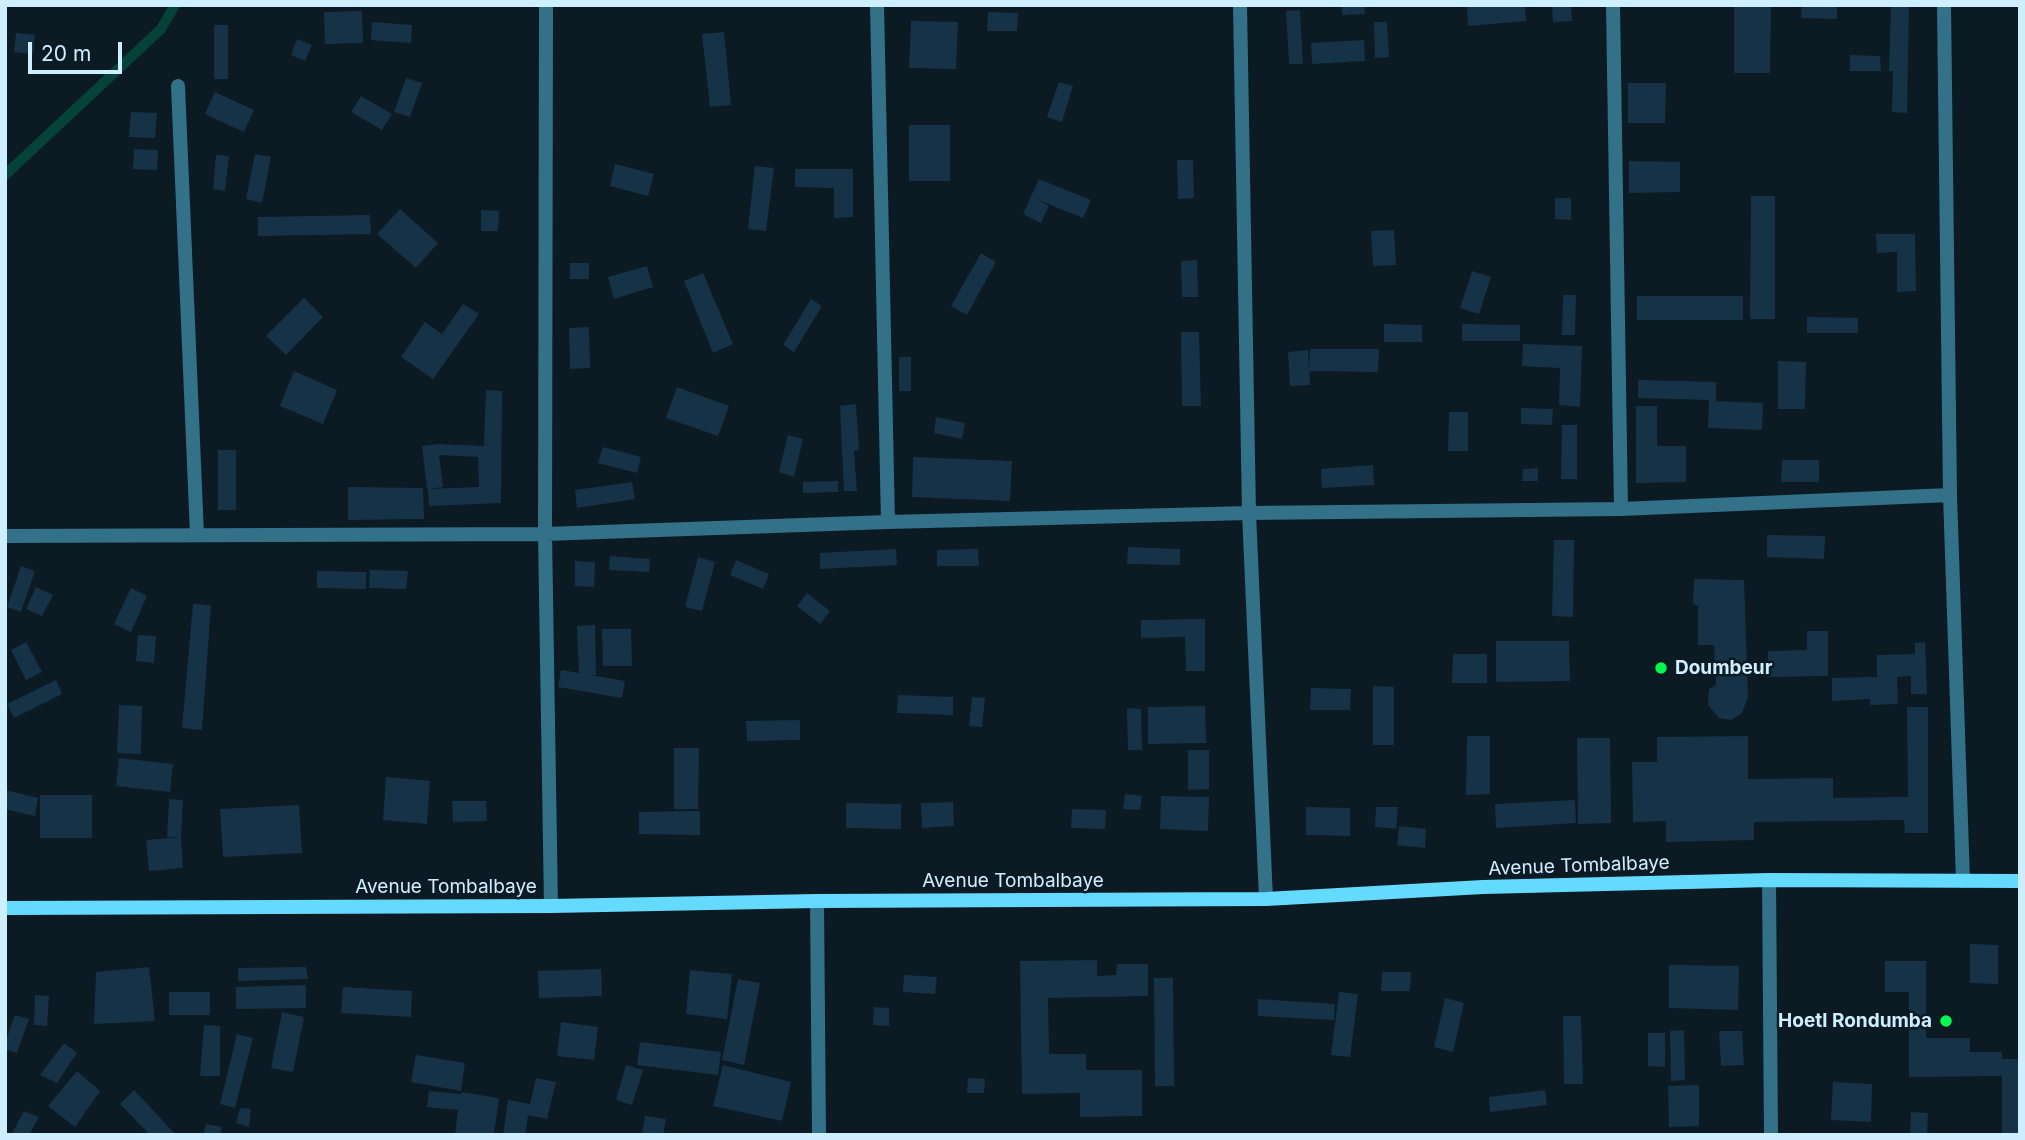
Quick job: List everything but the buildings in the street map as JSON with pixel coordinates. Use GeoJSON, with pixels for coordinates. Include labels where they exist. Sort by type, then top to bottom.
{"type":"FeatureCollection","features":[{"type":"Feature","properties":{"kind":"main road","name":"Avenue Tombalbaye"},"geometry":{"type":"LineString","coordinates":[[5,908],[1266,899],[1483,887],[1769,880],[2020,881]]}},
{"type":"Feature","properties":{"kind":"street"},"geometry":{"type":"LineString","coordinates":[[545,5],[545,534],[551,906]]}},
{"type":"Feature","properties":{"kind":"street"},"geometry":{"type":"LineString","coordinates":[[877,5],[888,522]]}},
{"type":"Feature","properties":{"kind":"street"},"geometry":{"type":"LineString","coordinates":[[1240,5],[1249,513],[1266,899]]}},
{"type":"Feature","properties":{"kind":"street"},"geometry":{"type":"LineString","coordinates":[[1613,5],[1621,509]]}},
{"type":"Feature","properties":{"kind":"street"},"geometry":{"type":"LineString","coordinates":[[1944,5],[1950,495],[1963,881]]}},
{"type":"Feature","properties":{"kind":"street"},"geometry":{"type":"LineString","coordinates":[[178,86],[197,535]]}},
{"type":"Feature","properties":{"kind":"street"},"geometry":{"type":"LineString","coordinates":[[5,536],[545,534],[1249,513],[1621,509],[1950,495]]}},
{"type":"Feature","properties":{"kind":"street"},"geometry":{"type":"LineString","coordinates":[[1769,880],[1771,1135]]}},
{"type":"Feature","properties":{"kind":"street"},"geometry":{"type":"LineString","coordinates":[[817,901],[819,1135]]}},
{"type":"Feature","properties":{"kind":"waterway"},"geometry":{"type":"LineString","coordinates":[[5,175],[161,29],[175,5]]}},
{"type":"Feature","properties":{"kind":"place","name":"Doumbeur"},"geometry":{"type":"Point","coordinates":[1661,668]}},
{"type":"Feature","properties":{"kind":"place","name":"Hoetl Rondumba"},"geometry":{"type":"Point","coordinates":[1946,1021]}}]}
